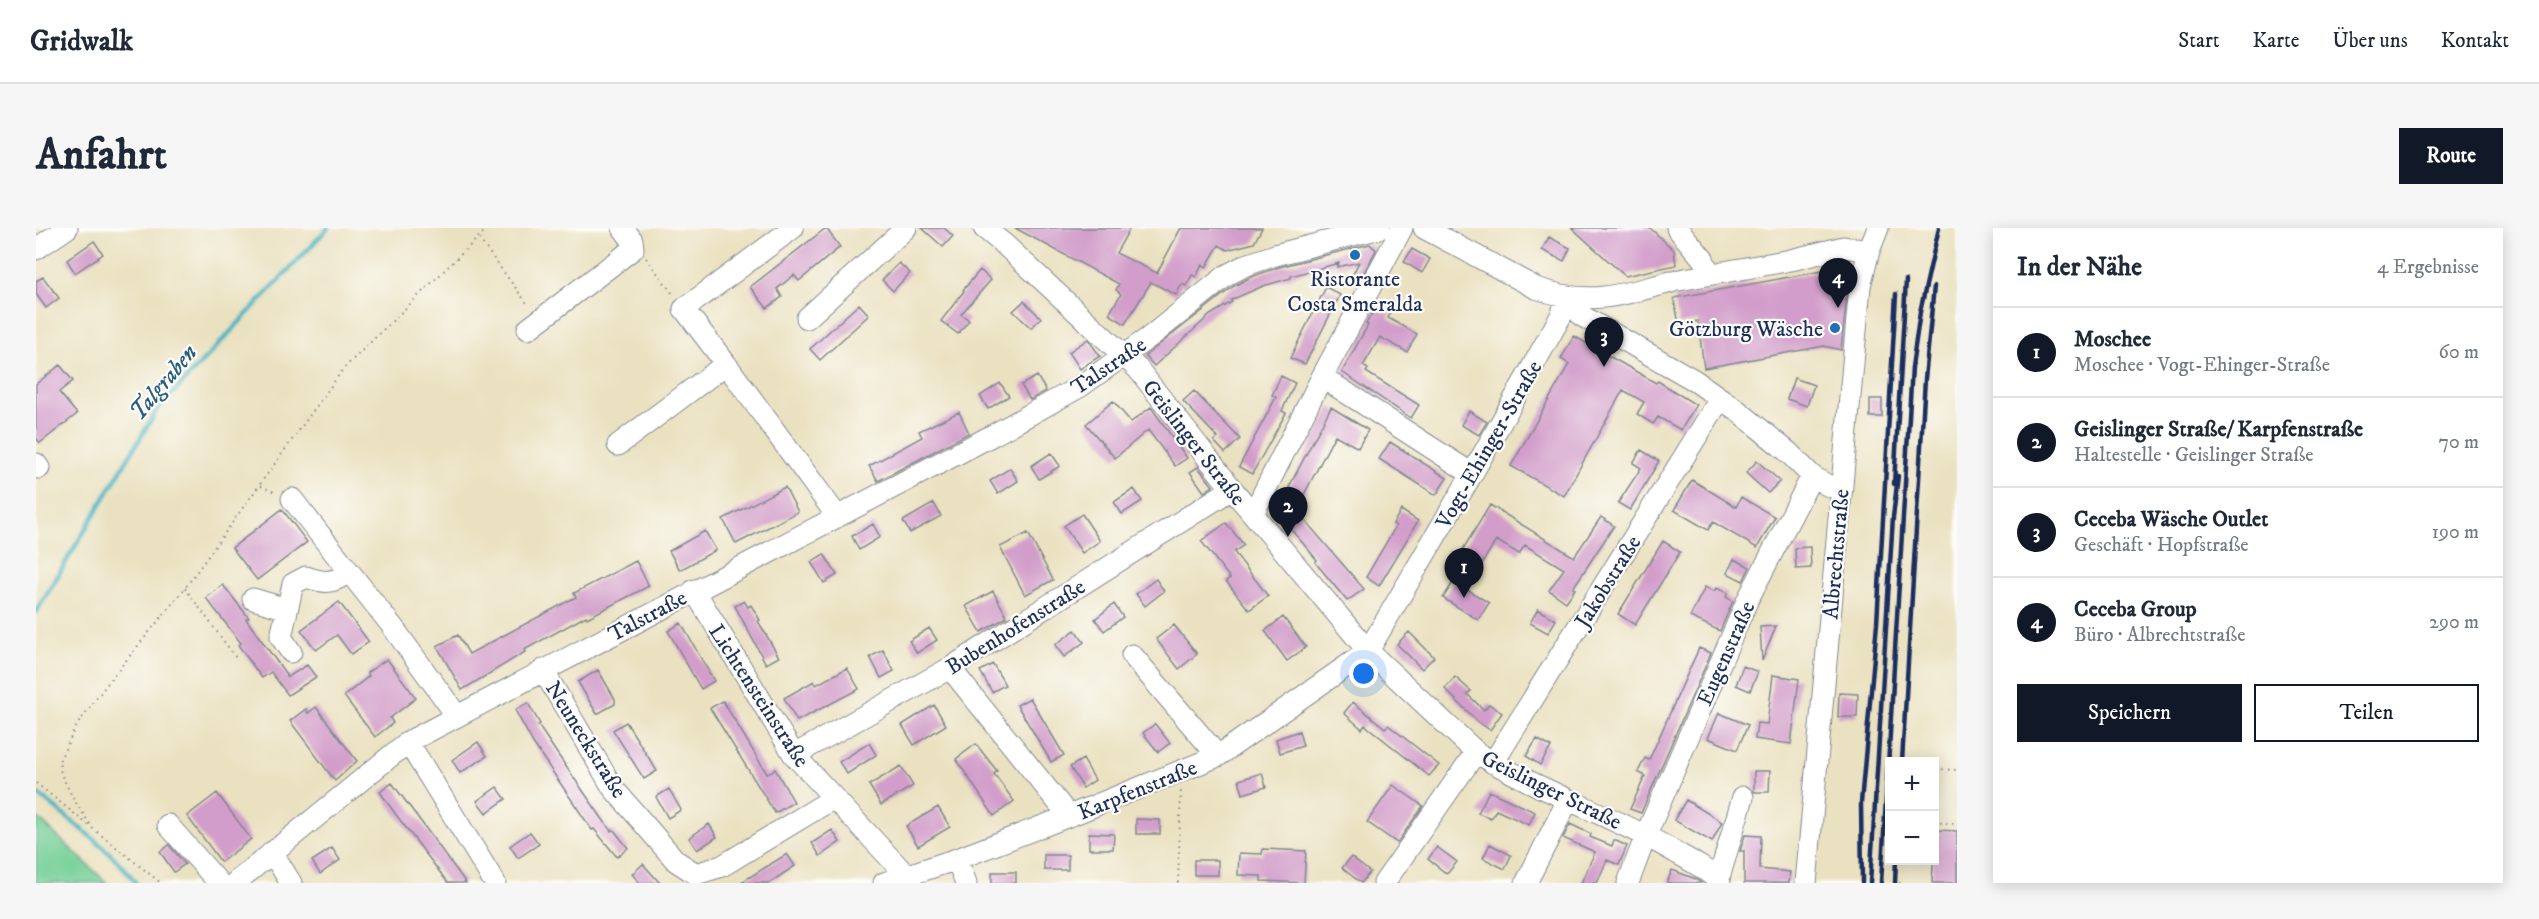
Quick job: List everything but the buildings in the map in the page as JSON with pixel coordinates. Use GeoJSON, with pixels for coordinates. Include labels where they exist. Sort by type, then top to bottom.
{"type":"FeatureCollection","features":[{"type":"Feature","properties":{"kind":"street"},"geometry":{"type":"LineString","coordinates":[[36,249],[67,228]]}},
{"type":"Feature","properties":{"kind":"street"},"geometry":{"type":"LineString","coordinates":[[534,325],[633,249],[632,240],[623,228]]}},
{"type":"Feature","properties":{"kind":"street"},"geometry":{"type":"LineString","coordinates":[[793,228],[684,309],[837,516]]}},
{"type":"Feature","properties":{"kind":"street"},"geometry":{"type":"LineString","coordinates":[[807,318],[906,228]]}},
{"type":"Feature","properties":{"kind":"street","name":"Geislinger Straße"},"geometry":{"type":"LineString","coordinates":[[984,228],[1138,369],[1232,489],[1368,651],[1485,758],[1568,800],[1646,835],[1710,872],[1719,882]]}},
{"type":"Feature","properties":{"kind":"street","name":"Talstraße"},"geometry":{"type":"LineString","coordinates":[[236,883],[408,742],[1081,386],[1124,356],[1227,275],[1246,265],[1380,228]]}},
{"type":"Feature","properties":{"kind":"street"},"geometry":{"type":"LineString","coordinates":[[1253,514],[1322,377],[1402,228]]}},
{"type":"Feature","properties":{"kind":"street"},"geometry":{"type":"LineString","coordinates":[[1424,228],[1536,288],[1585,300],[1612,296],[1709,273],[1791,260],[1844,247],[1869,251]]}},
{"type":"Feature","properties":{"kind":"street"},"geometry":{"type":"LineString","coordinates":[[1677,228],[1703,259],[1709,273]]}},
{"type":"Feature","properties":{"kind":"street","name":"Albrechtstraße"},"geometry":{"type":"LineString","coordinates":[[1806,883],[1860,286],[1878,228]]}},
{"type":"Feature","properties":{"kind":"street"},"geometry":{"type":"LineString","coordinates":[[1566,297],[1582,316],[1694,380],[1788,452],[1812,476],[1841,490]]}},
{"type":"Feature","properties":{"kind":"street","name":"Vogt-Ehinger-Straße"},"geometry":{"type":"LineString","coordinates":[[1368,651],[1472,474],[1562,314],[1566,297]]}},
{"type":"Feature","properties":{"kind":"street"},"geometry":{"type":"LineString","coordinates":[[618,445],[726,364]]}},
{"type":"Feature","properties":{"kind":"street"},"geometry":{"type":"LineString","coordinates":[[1322,377],[1472,474]]}},
{"type":"Feature","properties":{"kind":"street","name":"Jakobstraße"},"geometry":{"type":"LineString","coordinates":[[1384,883],[1485,758],[1720,399]]}},
{"type":"Feature","properties":{"kind":"street","name":"Eugenstraße"},"geometry":{"type":"LineString","coordinates":[[1628,883],[1646,835],[1748,599],[1812,476]]}},
{"type":"Feature","properties":{"kind":"street","name":"Bubenhofenstraße"},"geometry":{"type":"LineString","coordinates":[[794,755],[950,668],[1232,489]]}},
{"type":"Feature","properties":{"kind":"street"},"geometry":{"type":"LineString","coordinates":[[292,499],[392,626],[457,716]]}},
{"type":"Feature","properties":{"kind":"street"},"geometry":{"type":"LineString","coordinates":[[291,652],[281,637],[293,584],[306,578],[322,582],[334,581],[348,573]]}},
{"type":"Feature","properties":{"kind":"street","name":"Lichtensteinstraße"},"geometry":{"type":"LineString","coordinates":[[694,590],[794,755],[905,874]]}},
{"type":"Feature","properties":{"kind":"street"},"geometry":{"type":"LineString","coordinates":[[253,599],[287,609]]}},
{"type":"Feature","properties":{"kind":"street","name":"Karpfenstraße"},"geometry":{"type":"LineString","coordinates":[[884,883],[905,874],[957,859],[1218,756],[1368,651]]}},
{"type":"Feature","properties":{"kind":"street"},"geometry":{"type":"LineString","coordinates":[[1132,655],[1218,756]]}},
{"type":"Feature","properties":{"kind":"street"},"geometry":{"type":"LineString","coordinates":[[950,668],[1069,816]]}},
{"type":"Feature","properties":{"kind":"street","name":"Neuneckstraße"},"geometry":{"type":"LineString","coordinates":[[543,670],[613,788],[676,861],[696,874],[722,866],[834,798]]}},
{"type":"Feature","properties":{"kind":"street"},"geometry":{"type":"LineString","coordinates":[[408,742],[495,883]]}},
{"type":"Feature","properties":{"kind":"street"},"geometry":{"type":"LineString","coordinates":[[1719,882],[1743,797]]}},
{"type":"Feature","properties":{"kind":"street"},"geometry":{"type":"LineString","coordinates":[[1526,883],[1568,800]]}},
{"type":"Feature","properties":{"kind":"street"},"geometry":{"type":"LineString","coordinates":[[168,825],[219,883]]}},
{"type":"Feature","properties":{"kind":"street"},"geometry":{"type":"LineString","coordinates":[[272,852],[291,883]]}},
{"type":"Feature","properties":{"kind":"street"},"geometry":{"type":"LineString","coordinates":[[957,859],[966,883]]}},
{"type":"Feature","properties":{"kind":"path"},"geometry":{"type":"LineString","coordinates":[[90,824],[61,774],[59,761],[77,725],[107,684],[185,588],[344,368],[488,228]]}},
{"type":"Feature","properties":{"kind":"path"},"geometry":{"type":"LineString","coordinates":[[478,238],[534,325]]}},
{"type":"Feature","properties":{"kind":"path"},"geometry":{"type":"LineString","coordinates":[[633,249],[640,250],[684,309]]}},
{"type":"Feature","properties":{"kind":"path"},"geometry":{"type":"LineString","coordinates":[[185,588],[236,658]]}},
{"type":"Feature","properties":{"kind":"path"},"geometry":{"type":"LineString","coordinates":[[1939,770],[1957,770]]}},
{"type":"Feature","properties":{"kind":"path"},"geometry":{"type":"LineString","coordinates":[[36,783],[161,883]]}},
{"type":"Feature","properties":{"kind":"path"},"geometry":{"type":"LineString","coordinates":[[1178,883],[1181,794]]}},
{"type":"Feature","properties":{"kind":"path"},"geometry":{"type":"LineString","coordinates":[[1939,822],[1957,824]]}},
{"type":"Feature","properties":{"kind":"path"},"geometry":{"type":"LineString","coordinates":[[1899,883],[1904,883]]}},
{"type":"Feature","properties":{"kind":"green space"},"geometry":{"type":"Polygon","coordinates":[[[36,816],[107,883],[36,883],[36,816]]]}},
{"type":"Feature","properties":{"kind":"waterway","name":"Talgraben"},"geometry":{"type":"LineString","coordinates":[[36,612],[157,410],[328,228]]}},
{"type":"Feature","properties":{"kind":"waterway"},"geometry":{"type":"LineString","coordinates":[[36,792],[114,857],[136,883]]}},
{"type":"Feature","properties":{"kind":"railway"},"geometry":{"type":"LineString","coordinates":[[1881,883],[1912,367],[1920,312],[1939,228]]}},
{"type":"Feature","properties":{"kind":"railway"},"geometry":{"type":"LineString","coordinates":[[1894,484],[1906,280]]}},
{"type":"Feature","properties":{"kind":"railway"},"geometry":{"type":"LineString","coordinates":[[1902,757],[1925,379],[1934,286]]}},
{"type":"Feature","properties":{"kind":"railway"},"geometry":{"type":"LineString","coordinates":[[1862,883],[1861,803],[1877,623],[1896,294]]}},
{"type":"Feature","properties":{"kind":"railway"},"geometry":{"type":"LineString","coordinates":[[1870,883],[1893,517],[1898,476]]}},
{"type":"Feature","properties":{"kind":"railway"},"geometry":{"type":"LineString","coordinates":[[1895,883],[1896,865]]}},
{"type":"Feature","properties":{"kind":"place","name":"Ristorante Costa Smeralda"},"geometry":{"type":"Point","coordinates":[1355,255]}},
{"type":"Feature","properties":{"kind":"place","name":"Ceceba Group"},"geometry":{"type":"Point","coordinates":[1838,308]}},
{"type":"Feature","properties":{"kind":"place","name":"Götzburg Wäsche"},"geometry":{"type":"Point","coordinates":[1835,328]}},
{"type":"Feature","properties":{"kind":"place","name":"Ceceba Wäsche Outlet"},"geometry":{"type":"Point","coordinates":[1604,367]}},
{"type":"Feature","properties":{"kind":"place","name":"Geislinger Straße/ Karpfenstraße"},"geometry":{"type":"Point","coordinates":[1288,537]}},
{"type":"Feature","properties":{"kind":"place","name":"Moschee"},"geometry":{"type":"Point","coordinates":[1464,598]}}]}
